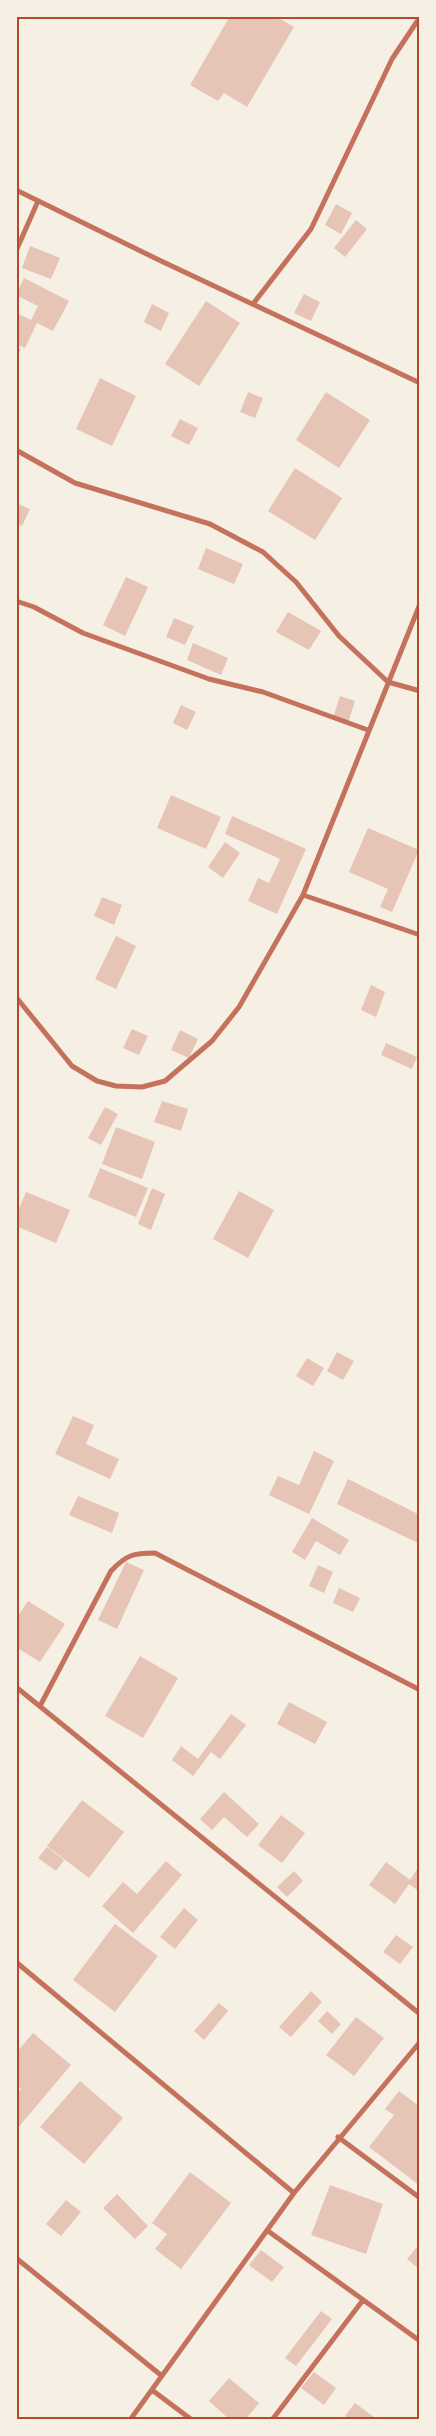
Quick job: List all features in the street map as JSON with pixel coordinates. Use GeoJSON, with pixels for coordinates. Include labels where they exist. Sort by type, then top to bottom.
{"type":"FeatureCollection","features":[{"type":"Feature","properties":{"kind":"street"},"geometry":{"type":"LineString","coordinates":[[252,304],[310,229],[392,59],[420,17]]}},
{"type":"Feature","properties":{"kind":"street"},"geometry":{"type":"LineString","coordinates":[[16,190],[420,383]]}},
{"type":"Feature","properties":{"kind":"street"},"geometry":{"type":"LineString","coordinates":[[16,251],[38,201]]}},
{"type":"Feature","properties":{"kind":"street"},"geometry":{"type":"LineString","coordinates":[[16,450],[75,483],[210,524],[263,552],[296,582],[339,636],[388,682],[420,691]]}},
{"type":"Feature","properties":{"kind":"street"},"geometry":{"type":"LineString","coordinates":[[16,601],[83,633],[209,679],[263,692],[368,730]]}},
{"type":"Feature","properties":{"kind":"street"},"geometry":{"type":"LineString","coordinates":[[16,997],[72,1066],[97,1081],[116,1086],[142,1087],[165,1081],[212,1041],[239,1007],[303,895],[420,604]]}},
{"type":"Feature","properties":{"kind":"street"},"geometry":{"type":"LineString","coordinates":[[303,895],[420,934]]}},
{"type":"Feature","properties":{"kind":"street"},"geometry":{"type":"LineString","coordinates":[[40,1706],[111,1571],[121,1560],[134,1553],[155,1552],[420,1690]]}},
{"type":"Feature","properties":{"kind":"street"},"geometry":{"type":"LineString","coordinates":[[16,1687],[420,2014]]}},
{"type":"Feature","properties":{"kind":"street"},"geometry":{"type":"LineString","coordinates":[[16,1962],[294,2193]]}},
{"type":"Feature","properties":{"kind":"street"},"geometry":{"type":"LineString","coordinates":[[130,2420],[294,2193],[338,2137],[420,2042]]}},
{"type":"Feature","properties":{"kind":"street"},"geometry":{"type":"LineString","coordinates":[[338,2137],[420,2198]]}},
{"type":"Feature","properties":{"kind":"street"},"geometry":{"type":"LineString","coordinates":[[268,2231],[420,2341]]}},
{"type":"Feature","properties":{"kind":"street"},"geometry":{"type":"LineString","coordinates":[[16,2258],[162,2376]]}},
{"type":"Feature","properties":{"kind":"street"},"geometry":{"type":"LineString","coordinates":[[272,2420],[363,2300]]}},
{"type":"Feature","properties":{"kind":"street"},"geometry":{"type":"LineString","coordinates":[[152,2390],[192,2420]]}},
{"type":"Feature","properties":{"kind":"building"},"geometry":{"type":"Polygon","coordinates":[[[230,16],[275,16],[294,27],[247,107],[224,93],[218,101],[190,85],[230,16]]]}},
{"type":"Feature","properties":{"kind":"building"},"geometry":{"type":"Polygon","coordinates":[[[336,204],[352,213],[341,234],[325,225],[336,204]]]}},
{"type":"Feature","properties":{"kind":"building"},"geometry":{"type":"Polygon","coordinates":[[[356,220],[367,229],[345,257],[334,248],[356,220]]]}},
{"type":"Feature","properties":{"kind":"building"},"geometry":{"type":"Polygon","coordinates":[[[30,246],[60,258],[51,279],[22,268],[30,246]]]}},
{"type":"Feature","properties":{"kind":"building"},"geometry":{"type":"Polygon","coordinates":[[[24,278],[69,301],[53,331],[37,323],[25,348],[16,344],[16,313],[31,320],[38,306],[16,295],[24,278]]]}},
{"type":"Feature","properties":{"kind":"building"},"geometry":{"type":"Polygon","coordinates":[[[304,294],[320,302],[311,321],[294,313],[304,294]]]}},
{"type":"Feature","properties":{"kind":"building"},"geometry":{"type":"Polygon","coordinates":[[[206,301],[240,323],[199,386],[165,364],[206,301]]]}},
{"type":"Feature","properties":{"kind":"building"},"geometry":{"type":"Polygon","coordinates":[[[152,304],[169,313],[161,331],[144,322],[152,304]]]}},
{"type":"Feature","properties":{"kind":"building"},"geometry":{"type":"Polygon","coordinates":[[[16,347],[21,349],[16,358],[16,347]]]}},
{"type":"Feature","properties":{"kind":"building"},"geometry":{"type":"Polygon","coordinates":[[[100,378],[136,396],[112,446],[76,429],[100,378]]]}},
{"type":"Feature","properties":{"kind":"building"},"geometry":{"type":"Polygon","coordinates":[[[248,392],[263,398],[255,418],[240,412],[248,392]]]}},
{"type":"Feature","properties":{"kind":"building"},"geometry":{"type":"Polygon","coordinates":[[[326,392],[370,420],[339,468],[296,440],[326,392]]]}},
{"type":"Feature","properties":{"kind":"building"},"geometry":{"type":"Polygon","coordinates":[[[180,419],[198,428],[189,445],[171,436],[180,419]]]}},
{"type":"Feature","properties":{"kind":"building"},"geometry":{"type":"Polygon","coordinates":[[[295,468],[342,498],[315,540],[268,511],[295,468]]]}},
{"type":"Feature","properties":{"kind":"building"},"geometry":{"type":"Polygon","coordinates":[[[16,503],[30,509],[22,526],[16,523],[16,503]]]}},
{"type":"Feature","properties":{"kind":"building"},"geometry":{"type":"Polygon","coordinates":[[[206,548],[243,564],[234,584],[198,569],[206,548]]]}},
{"type":"Feature","properties":{"kind":"building"},"geometry":{"type":"Polygon","coordinates":[[[126,577],[148,587],[125,636],[103,625],[126,577]]]}},
{"type":"Feature","properties":{"kind":"building"},"geometry":{"type":"Polygon","coordinates":[[[288,612],[321,631],[309,650],[276,632],[288,612]]]}},
{"type":"Feature","properties":{"kind":"building"},"geometry":{"type":"Polygon","coordinates":[[[174,618],[194,626],[185,645],[166,637],[174,618]]]}},
{"type":"Feature","properties":{"kind":"building"},"geometry":{"type":"Polygon","coordinates":[[[193,643],[228,658],[221,675],[187,660],[193,643]]]}},
{"type":"Feature","properties":{"kind":"building"},"geometry":{"type":"Polygon","coordinates":[[[340,696],[355,701],[348,723],[333,718],[340,696]]]}},
{"type":"Feature","properties":{"kind":"building"},"geometry":{"type":"Polygon","coordinates":[[[181,705],[196,712],[187,730],[173,723],[181,705]]]}},
{"type":"Feature","properties":{"kind":"building"},"geometry":{"type":"Polygon","coordinates":[[[171,795],[221,817],[206,849],[157,828],[171,795]]]}},
{"type":"Feature","properties":{"kind":"building"},"geometry":{"type":"Polygon","coordinates":[[[232,816],[306,849],[277,914],[248,901],[258,878],[269,883],[280,859],[225,834],[232,816]]]}},
{"type":"Feature","properties":{"kind":"building"},"geometry":{"type":"Polygon","coordinates":[[[368,828],[419,850],[392,912],[380,907],[388,889],[349,872],[368,828]]]}},
{"type":"Feature","properties":{"kind":"building"},"geometry":{"type":"Polygon","coordinates":[[[225,842],[240,853],[223,878],[208,867],[225,842]]]}},
{"type":"Feature","properties":{"kind":"building"},"geometry":{"type":"Polygon","coordinates":[[[102,897],[122,905],[114,925],[94,916],[102,897]]]}},
{"type":"Feature","properties":{"kind":"building"},"geometry":{"type":"Polygon","coordinates":[[[116,936],[136,946],[116,989],[95,979],[116,936]]]}},
{"type":"Feature","properties":{"kind":"building"},"geometry":{"type":"Polygon","coordinates":[[[371,985],[385,992],[376,1017],[361,1010],[371,985]]]}},
{"type":"Feature","properties":{"kind":"building"},"geometry":{"type":"Polygon","coordinates":[[[132,1029],[148,1036],[139,1055],[123,1048],[132,1029]]]}},
{"type":"Feature","properties":{"kind":"building"},"geometry":{"type":"Polygon","coordinates":[[[180,1030],[198,1039],[189,1058],[171,1050],[180,1030]]]}},
{"type":"Feature","properties":{"kind":"building"},"geometry":{"type":"Polygon","coordinates":[[[386,1043],[417,1057],[412,1069],[381,1055],[386,1043]]]}},
{"type":"Feature","properties":{"kind":"building"},"geometry":{"type":"Polygon","coordinates":[[[162,1101],[188,1109],[181,1131],[154,1122],[162,1101]]]}},
{"type":"Feature","properties":{"kind":"building"},"geometry":{"type":"Polygon","coordinates":[[[105,1107],[118,1114],[101,1145],[88,1138],[105,1107]]]}},
{"type":"Feature","properties":{"kind":"building"},"geometry":{"type":"Polygon","coordinates":[[[116,1127],[155,1142],[142,1179],[102,1164],[116,1127]]]}},
{"type":"Feature","properties":{"kind":"building"},"geometry":{"type":"Polygon","coordinates":[[[100,1168],[148,1188],[136,1217],[88,1197],[100,1168]]]}},
{"type":"Feature","properties":{"kind":"building"},"geometry":{"type":"Polygon","coordinates":[[[152,1188],[165,1194],[151,1230],[138,1224],[152,1188]]]}},
{"type":"Feature","properties":{"kind":"building"},"geometry":{"type":"Polygon","coordinates":[[[239,1191],[274,1210],[248,1258],[213,1239],[239,1191]]]}},
{"type":"Feature","properties":{"kind":"building"},"geometry":{"type":"Polygon","coordinates":[[[26,1192],[70,1210],[56,1243],[16,1226],[16,1216],[26,1192]]]}},
{"type":"Feature","properties":{"kind":"building"},"geometry":{"type":"Polygon","coordinates":[[[337,1352],[354,1361],[343,1380],[327,1371],[337,1352]]]}},
{"type":"Feature","properties":{"kind":"building"},"geometry":{"type":"Polygon","coordinates":[[[307,1358],[324,1368],[313,1386],[296,1376],[307,1358]]]}},
{"type":"Feature","properties":{"kind":"building"},"geometry":{"type":"Polygon","coordinates":[[[73,1416],[94,1425],[86,1444],[119,1459],[110,1479],[55,1454],[73,1416]]]}},
{"type":"Feature","properties":{"kind":"building"},"geometry":{"type":"Polygon","coordinates":[[[314,1451],[334,1461],[309,1514],[269,1495],[278,1476],[299,1485],[314,1451]]]}},
{"type":"Feature","properties":{"kind":"building"},"geometry":{"type":"Polygon","coordinates":[[[348,1479],[420,1515],[420,1544],[337,1504],[348,1479]]]}},
{"type":"Feature","properties":{"kind":"building"},"geometry":{"type":"Polygon","coordinates":[[[78,1496],[119,1513],[112,1533],[69,1515],[78,1496]]]}},
{"type":"Feature","properties":{"kind":"building"},"geometry":{"type":"Polygon","coordinates":[[[312,1518],[349,1540],[340,1555],[316,1541],[305,1560],[292,1552],[312,1518]]]}},
{"type":"Feature","properties":{"kind":"building"},"geometry":{"type":"Polygon","coordinates":[[[126,1562],[144,1570],[117,1629],[98,1620],[126,1562]]]}},
{"type":"Feature","properties":{"kind":"building"},"geometry":{"type":"Polygon","coordinates":[[[318,1565],[333,1572],[324,1593],[309,1586],[318,1565]]]}},
{"type":"Feature","properties":{"kind":"building"},"geometry":{"type":"Polygon","coordinates":[[[339,1588],[360,1598],[353,1612],[333,1603],[339,1588]]]}},
{"type":"Feature","properties":{"kind":"building"},"geometry":{"type":"Polygon","coordinates":[[[28,1601],[65,1624],[40,1662],[16,1647],[16,1619],[28,1601]]]}},
{"type":"Feature","properties":{"kind":"building"},"geometry":{"type":"Polygon","coordinates":[[[140,1656],[178,1678],[143,1738],[105,1716],[140,1656]]]}},
{"type":"Feature","properties":{"kind":"building"},"geometry":{"type":"Polygon","coordinates":[[[289,1702],[327,1722],[315,1744],[277,1724],[289,1702]]]}},
{"type":"Feature","properties":{"kind":"building"},"geometry":{"type":"Polygon","coordinates":[[[231,1714],[246,1725],[220,1759],[211,1752],[193,1776],[172,1760],[181,1746],[198,1759],[231,1714]]]}},
{"type":"Feature","properties":{"kind":"building"},"geometry":{"type":"Polygon","coordinates":[[[224,1792],[259,1824],[247,1837],[224,1817],[212,1830],[200,1819],[224,1792]]]}},
{"type":"Feature","properties":{"kind":"building"},"geometry":{"type":"Polygon","coordinates":[[[82,1800],[124,1832],[89,1878],[47,1846],[82,1800]]]}},
{"type":"Feature","properties":{"kind":"building"},"geometry":{"type":"Polygon","coordinates":[[[281,1815],[305,1833],[282,1863],[258,1845],[281,1815]]]}},
{"type":"Feature","properties":{"kind":"building"},"geometry":{"type":"Polygon","coordinates":[[[47,1847],[64,1860],[56,1871],[38,1858],[47,1847]]]}},
{"type":"Feature","properties":{"kind":"building"},"geometry":{"type":"Polygon","coordinates":[[[166,1861],[182,1875],[133,1933],[102,1906],[123,1882],[137,1894],[166,1861]]]}},
{"type":"Feature","properties":{"kind":"building"},"geometry":{"type":"Polygon","coordinates":[[[386,1862],[410,1880],[418,1868],[420,1870],[420,1892],[409,1884],[395,1904],[369,1885],[386,1862]]]}},
{"type":"Feature","properties":{"kind":"building"},"geometry":{"type":"Polygon","coordinates":[[[294,1871],[303,1881],[287,1897],[277,1887],[294,1871]]]}},
{"type":"Feature","properties":{"kind":"building"},"geometry":{"type":"Polygon","coordinates":[[[184,1908],[198,1920],[175,1949],[160,1937],[184,1908]]]}},
{"type":"Feature","properties":{"kind":"building"},"geometry":{"type":"Polygon","coordinates":[[[115,1924],[158,1956],[115,2012],[73,1980],[115,1924]]]}},
{"type":"Feature","properties":{"kind":"building"},"geometry":{"type":"Polygon","coordinates":[[[396,1935],[413,1947],[400,1964],[383,1952],[396,1935]]]}},
{"type":"Feature","properties":{"kind":"building"},"geometry":{"type":"Polygon","coordinates":[[[311,1991],[322,2002],[291,2037],[279,2027],[311,1991]]]}},
{"type":"Feature","properties":{"kind":"building"},"geometry":{"type":"Polygon","coordinates":[[[219,2003],[228,2011],[204,2040],[194,2031],[219,2003]]]}},
{"type":"Feature","properties":{"kind":"building"},"geometry":{"type":"Polygon","coordinates":[[[327,2011],[341,2024],[332,2034],[318,2021],[327,2011]]]}},
{"type":"Feature","properties":{"kind":"building"},"geometry":{"type":"Polygon","coordinates":[[[356,2017],[384,2038],[354,2076],[326,2055],[356,2017]]]}},
{"type":"Feature","properties":{"kind":"building"},"geometry":{"type":"Polygon","coordinates":[[[33,2033],[71,2065],[16,2130],[16,2095],[21,2089],[16,2085],[16,2053],[33,2033]]]}},
{"type":"Feature","properties":{"kind":"building"},"geometry":{"type":"Polygon","coordinates":[[[80,2081],[123,2118],[84,2164],[40,2127],[80,2081]]]}},
{"type":"Feature","properties":{"kind":"building"},"geometry":{"type":"Polygon","coordinates":[[[399,2091],[420,2107],[419,2185],[369,2147],[394,2115],[385,2109],[399,2091]]]}},
{"type":"Feature","properties":{"kind":"building"},"geometry":{"type":"Polygon","coordinates":[[[190,2172],[231,2203],[181,2269],[155,2249],[167,2234],[152,2223],[190,2172]]]}},
{"type":"Feature","properties":{"kind":"building"},"geometry":{"type":"Polygon","coordinates":[[[330,2185],[383,2204],[366,2254],[311,2235],[330,2185]]]}},
{"type":"Feature","properties":{"kind":"building"},"geometry":{"type":"Polygon","coordinates":[[[117,2194],[148,2226],[135,2239],[103,2208],[117,2194]]]}},
{"type":"Feature","properties":{"kind":"building"},"geometry":{"type":"Polygon","coordinates":[[[66,2200],[81,2212],[61,2236],[46,2224],[66,2200]]]}},
{"type":"Feature","properties":{"kind":"building"},"geometry":{"type":"Polygon","coordinates":[[[420,2243],[420,2270],[407,2259],[420,2243]]]}},
{"type":"Feature","properties":{"kind":"building"},"geometry":{"type":"Polygon","coordinates":[[[261,2250],[284,2267],[272,2282],[249,2265],[261,2250]]]}},
{"type":"Feature","properties":{"kind":"building"},"geometry":{"type":"Polygon","coordinates":[[[321,2311],[332,2319],[296,2366],[285,2358],[321,2311]]]}},
{"type":"Feature","properties":{"kind":"building"},"geometry":{"type":"Polygon","coordinates":[[[314,2372],[336,2388],[324,2405],[301,2388],[314,2372]]]}},
{"type":"Feature","properties":{"kind":"building"},"geometry":{"type":"Polygon","coordinates":[[[229,2378],[259,2403],[245,2420],[230,2420],[209,2401],[229,2378]]]}},
{"type":"Feature","properties":{"kind":"building"},"geometry":{"type":"Polygon","coordinates":[[[355,2403],[378,2420],[349,2420],[345,2416],[355,2403]]]}}]}
